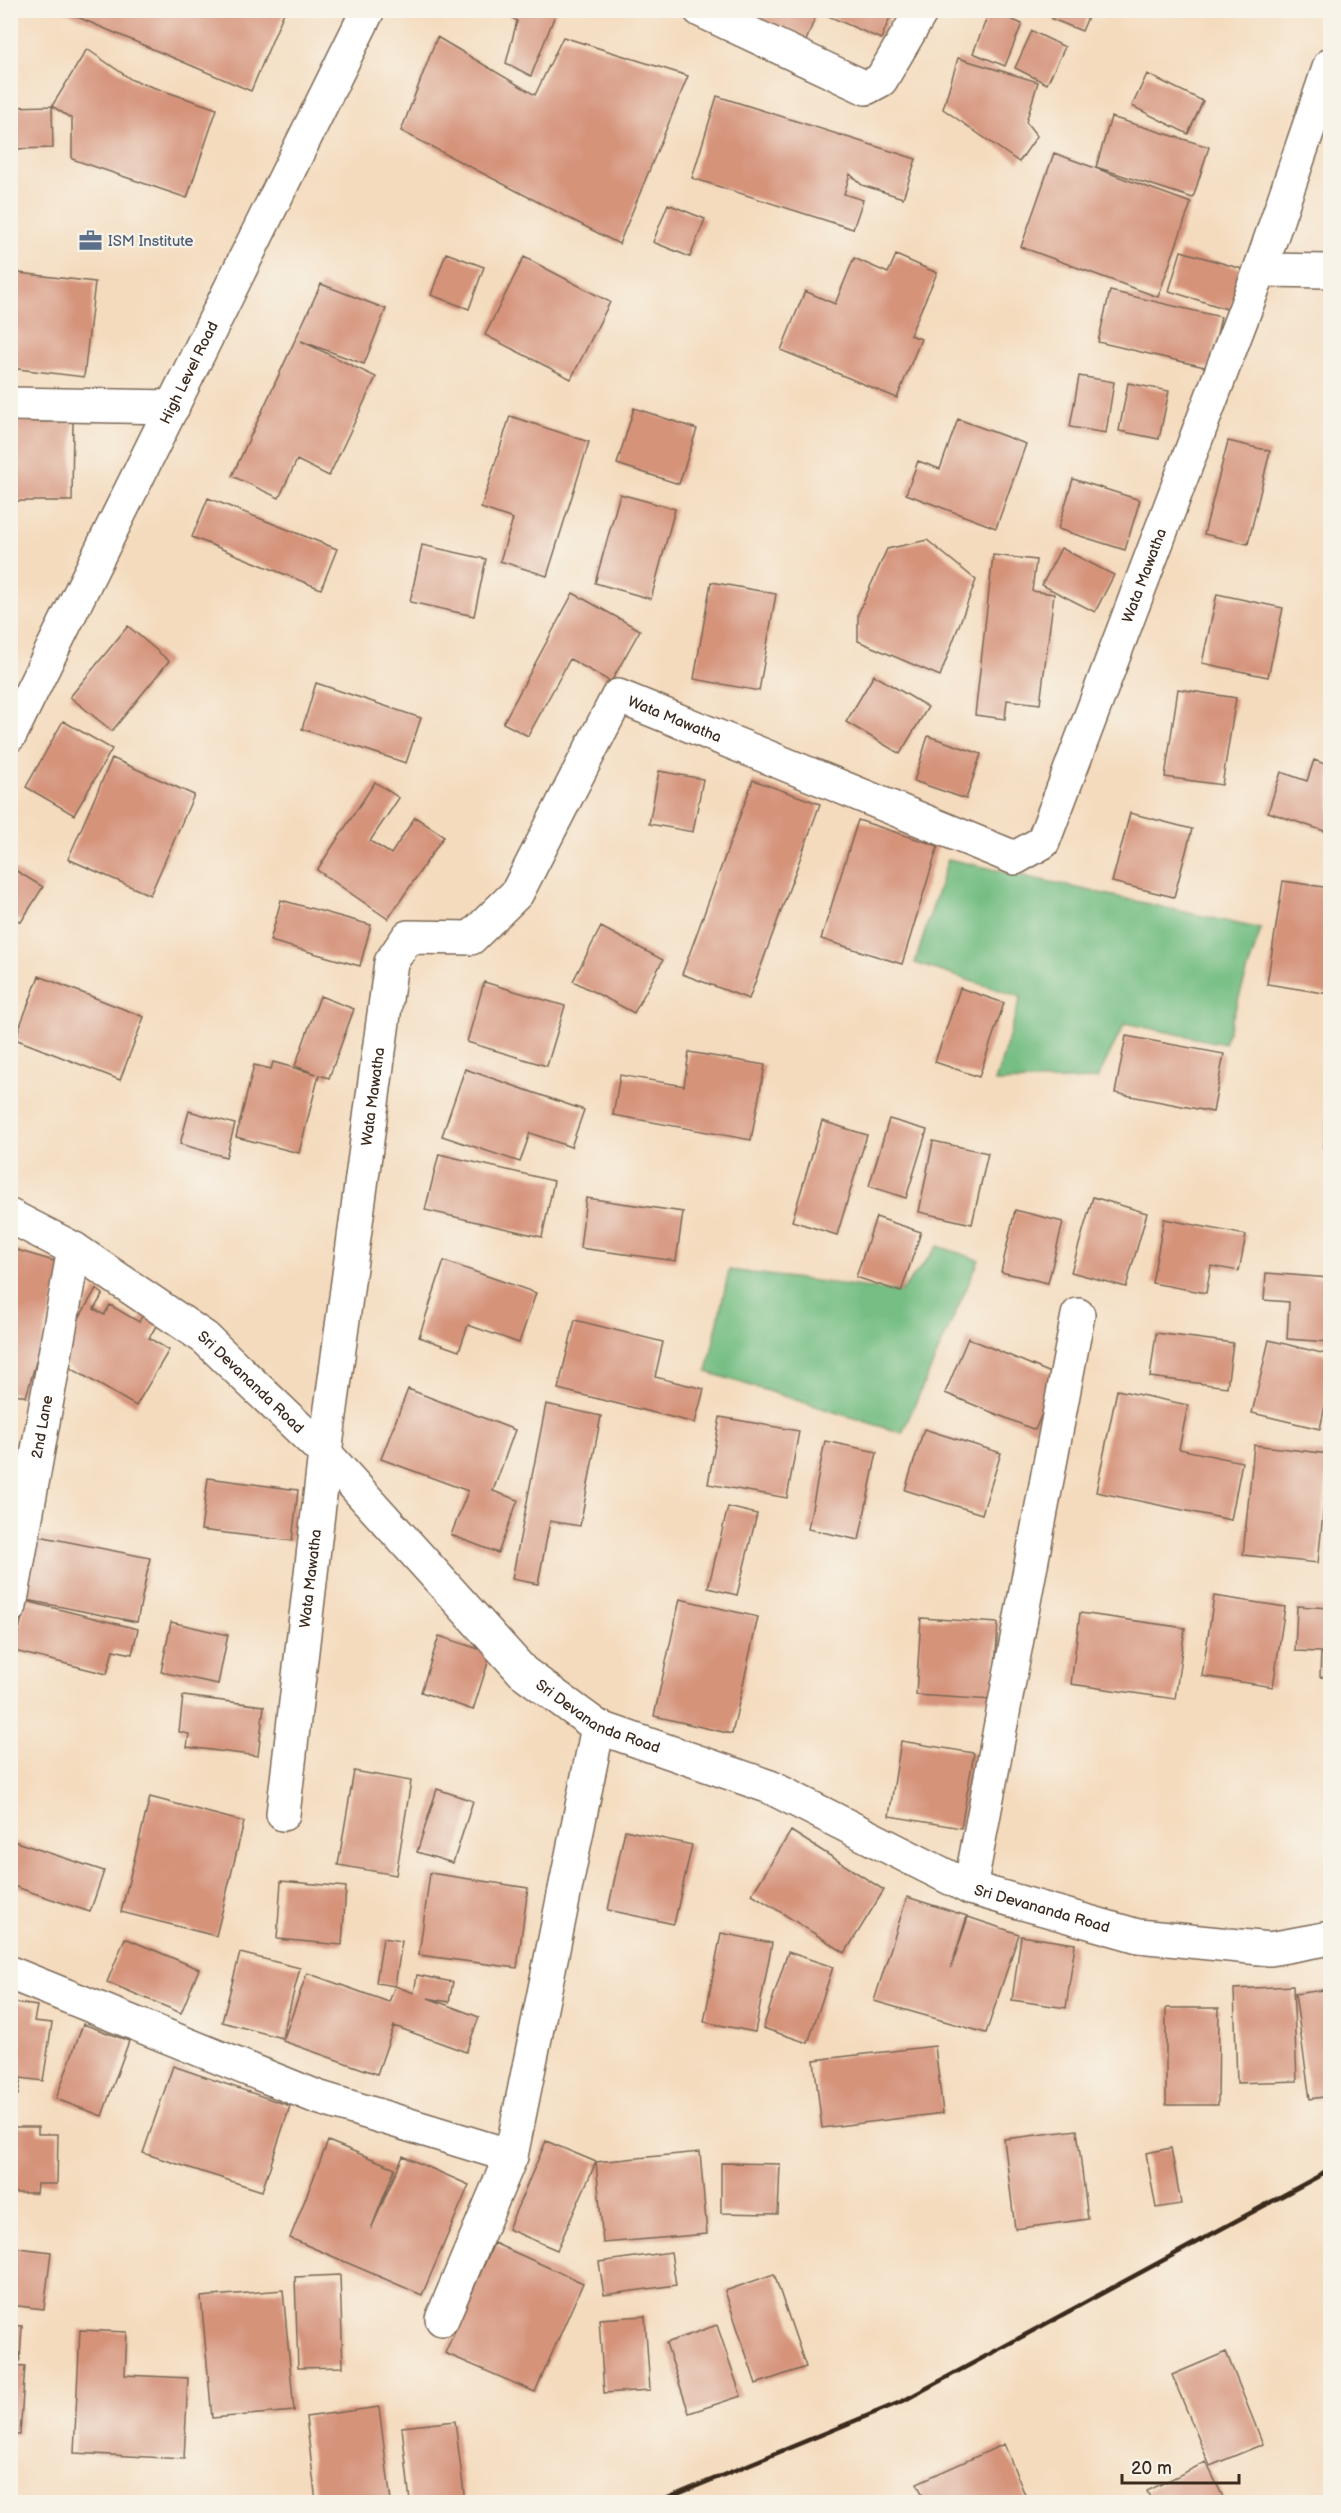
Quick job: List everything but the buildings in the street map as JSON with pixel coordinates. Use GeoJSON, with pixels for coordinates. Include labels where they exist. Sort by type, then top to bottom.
{"type":"FeatureCollection","features":[{"type":"Feature","properties":{"kind":"main road","name":"High Level Road"},"geometry":{"type":"LineString","coordinates":[[10,735],[368,10]]}},
{"type":"Feature","properties":{"kind":"main road"},"geometry":{"type":"LineString","coordinates":[[700,10],[866,88],[881,80],[922,10]]}},
{"type":"Feature","properties":{"kind":"main road","name":"Wata Mawatha"},"geometry":{"type":"LineString","coordinates":[[283,1814],[325,1453],[391,962],[408,937],[471,938],[517,893],[618,696],[1015,858],[1043,842],[1260,270],[1330,65]]}},
{"type":"Feature","properties":{"kind":"main road"},"geometry":{"type":"LineString","coordinates":[[1260,270],[1330,271]]}},
{"type":"Feature","properties":{"kind":"main road"},"geometry":{"type":"LineString","coordinates":[[10,404],[173,407]]}},
{"type":"Feature","properties":{"kind":"main road","name":"Sri Devananda Road"},"geometry":{"type":"LineString","coordinates":[[10,1216],[74,1249],[205,1338],[325,1453],[523,1672],[598,1727],[770,1787],[970,1888],[1138,1936],[1270,1949],[1330,1938]]}},
{"type":"Feature","properties":{"kind":"main road","name":"2nd Lane"},"geometry":{"type":"LineString","coordinates":[[10,1606],[74,1249]]}},
{"type":"Feature","properties":{"kind":"main road"},"geometry":{"type":"LineString","coordinates":[[970,1888],[1078,1315]]}},
{"type":"Feature","properties":{"kind":"main road"},"geometry":{"type":"LineString","coordinates":[[442,2319],[511,2156],[598,1727]]}},
{"type":"Feature","properties":{"kind":"main road"},"geometry":{"type":"LineString","coordinates":[[10,1973],[317,2097],[511,2156]]}},
{"type":"Feature","properties":{"kind":"green space"},"geometry":{"type":"Polygon","coordinates":[[[948,859],[1261,929],[1224,1044],[1125,1023],[1097,1079],[995,1082],[1021,997],[915,963],[948,859]]]}},
{"type":"Feature","properties":{"kind":"green space"},"geometry":{"type":"Polygon","coordinates":[[[938,1246],[979,1260],[902,1433],[707,1372],[729,1270],[901,1292],[938,1246]]]}},
{"type":"Feature","properties":{"kind":"railway"},"geometry":{"type":"LineString","coordinates":[[658,2502],[903,2401],[1330,2170]]}},
{"type":"Feature","properties":{"kind":"place","name":"ISM Institute"},"geometry":{"type":"Point","coordinates":[90,241]}}]}
